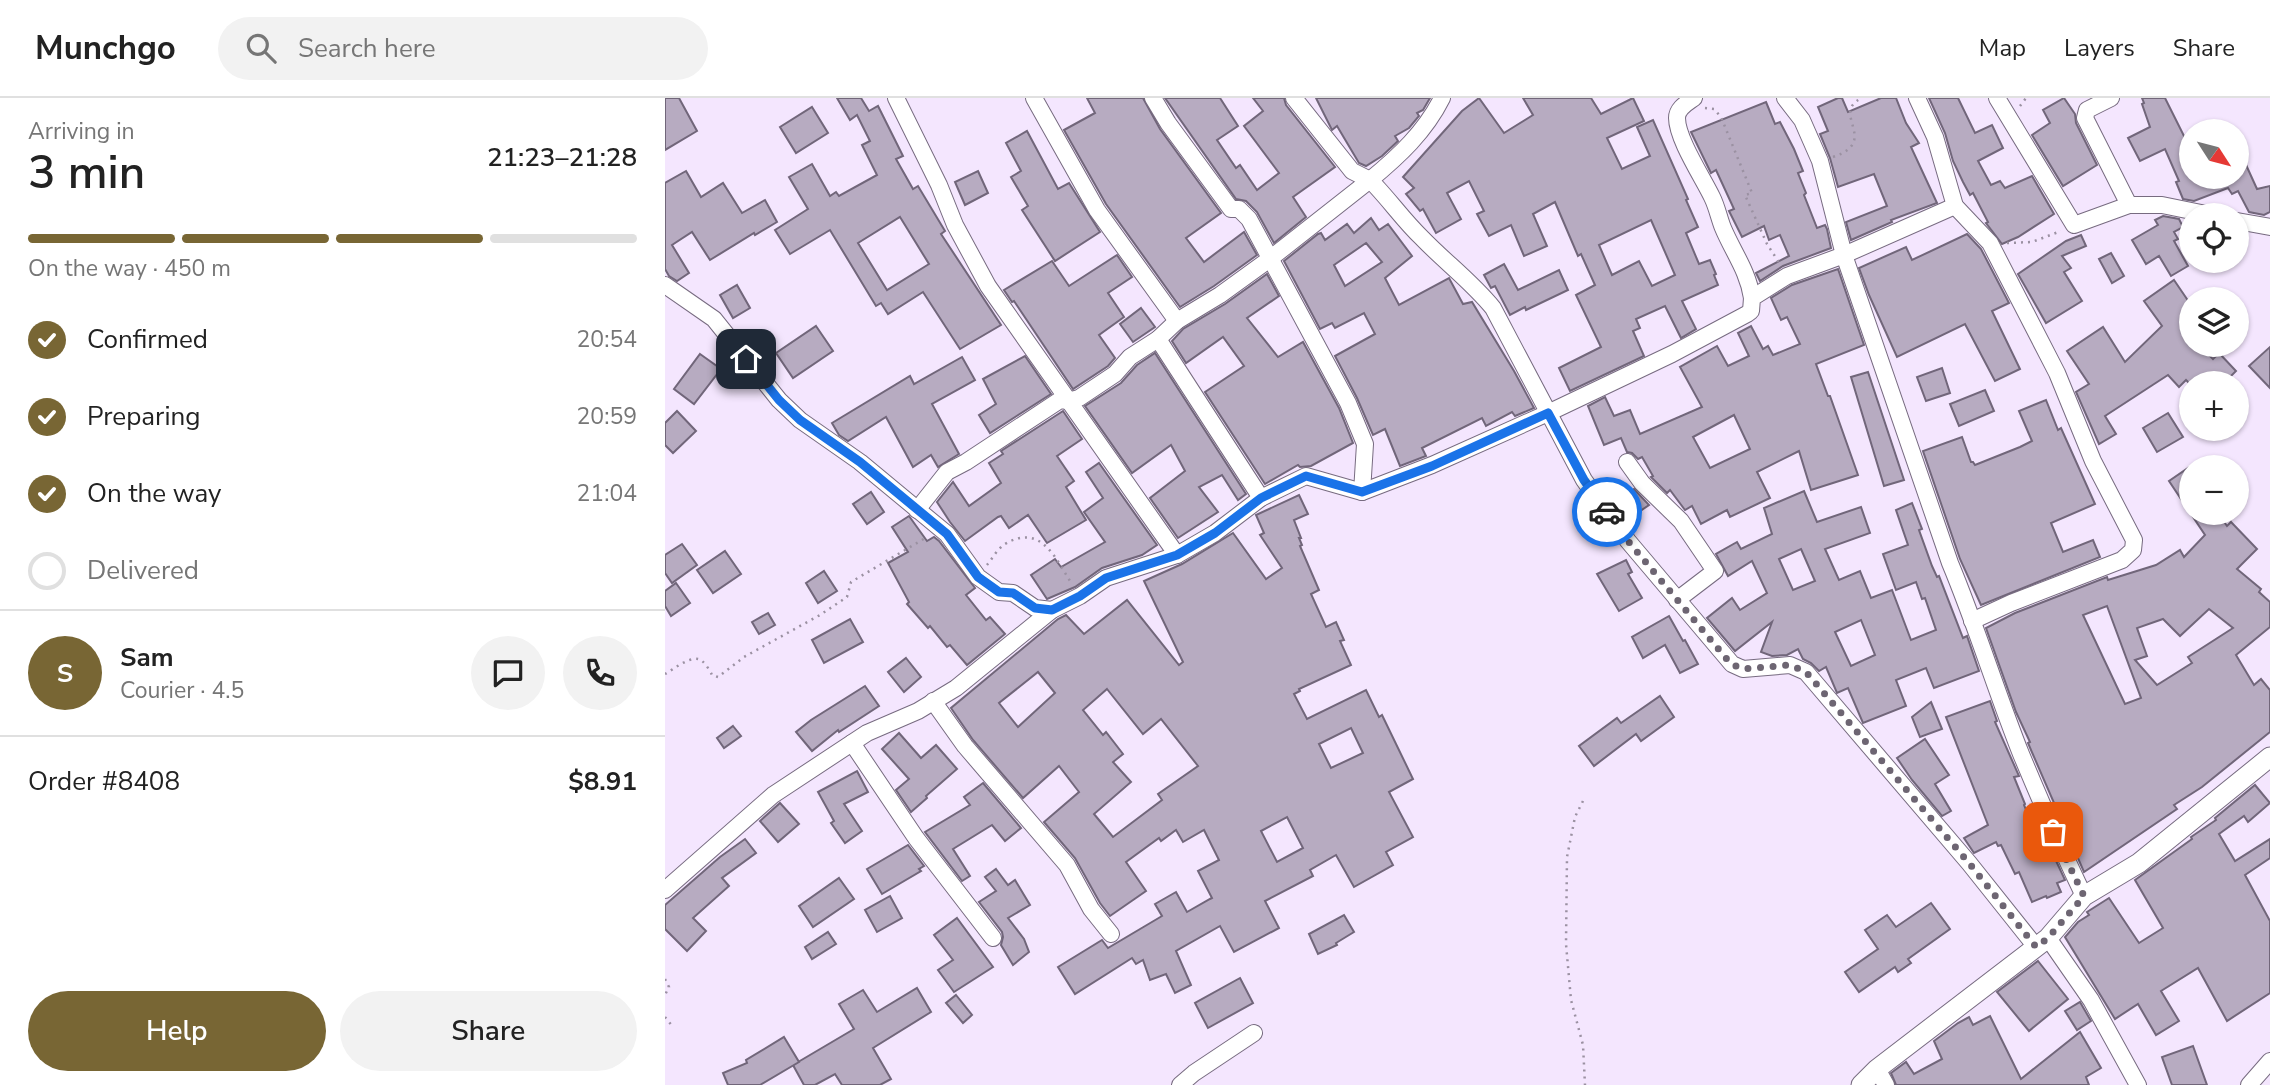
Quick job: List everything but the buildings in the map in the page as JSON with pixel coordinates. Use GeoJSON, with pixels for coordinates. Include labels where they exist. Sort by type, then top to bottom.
{"type":"FeatureCollection","features":[{"type":"Feature","properties":{"kind":"street"},"geometry":{"type":"LineString","coordinates":[[896,98],[955,225],[988,286],[1177,555]]}},
{"type":"Feature","properties":{"kind":"street"},"geometry":{"type":"LineString","coordinates":[[1034,98],[1097,210],[1177,321]]}},
{"type":"Feature","properties":{"kind":"street"},"geometry":{"type":"LineString","coordinates":[[1153,98],[1168,123],[1231,209],[1239,209],[1249,219],[1271,258],[1347,403],[1365,444],[1362,492]]}},
{"type":"Feature","properties":{"kind":"street"},"geometry":{"type":"LineString","coordinates":[[1294,98],[1352,171],[1370,180],[1418,235],[1493,308],[1584,480],[1628,541],[1731,664],[1743,669],[1790,665],[1806,672],[1969,863],[2091,1000],[2139,1085]]}},
{"type":"Feature","properties":{"kind":"street"},"geometry":{"type":"LineString","coordinates":[[917,510],[947,472],[1060,400],[1068,401],[1089,392],[1115,374],[1130,357],[1158,339],[1177,321],[1220,295],[1271,258],[1370,180],[1416,139],[1433,117],[1442,98]]}},
{"type":"Feature","properties":{"kind":"street"},"geometry":{"type":"LineString","coordinates":[[1785,98],[1802,120],[1820,161],[1844,255],[1942,541],[2021,754],[2053,832],[2084,896]]}},
{"type":"Feature","properties":{"kind":"street"},"geometry":{"type":"LineString","coordinates":[[1917,98],[1934,137],[1955,206],[1990,243],[2057,373],[2094,461],[2129,529],[2134,546],[2129,556],[2122,560],[1972,621]]}},
{"type":"Feature","properties":{"kind":"street"},"geometry":{"type":"LineString","coordinates":[[1997,98],[2074,225],[2129,205],[2162,205],[2179,208]]}},
{"type":"Feature","properties":{"kind":"street"},"geometry":{"type":"LineString","coordinates":[[2111,98],[2087,110],[2085,118],[2129,205]]}},
{"type":"Feature","properties":{"kind":"street"},"geometry":{"type":"LineString","coordinates":[[665,890],[773,794],[852,743],[956,688],[1052,610],[1080,596],[1106,578],[1177,555],[1215,533],[1261,498],[1306,476],[1362,492],[1432,466],[1672,354],[1747,314],[1753,305],[1743,265],[1723,227],[1677,121],[1688,103]]}},
{"type":"Feature","properties":{"kind":"street"},"geometry":{"type":"LineString","coordinates":[[1752,298],[1787,276],[1844,255],[1955,206]]}},
{"type":"Feature","properties":{"kind":"street"},"geometry":{"type":"LineString","coordinates":[[2249,223],[2270,227]]}},
{"type":"Feature","properties":{"kind":"street"},"geometry":{"type":"LineString","coordinates":[[665,285],[714,319],[779,400],[800,420],[860,462],[947,534],[978,577],[999,592],[1013,593],[1035,608],[1052,610]]}},
{"type":"Feature","properties":{"kind":"street"},"geometry":{"type":"LineString","coordinates":[[1158,339],[1261,498]]}},
{"type":"Feature","properties":{"kind":"street"},"geometry":{"type":"LineString","coordinates":[[1627,462],[1642,483],[1677,515],[1715,571],[1677,600]]}},
{"type":"Feature","properties":{"kind":"street"},"geometry":{"type":"LineString","coordinates":[[933,701],[965,746],[1066,865],[1091,908],[1111,934]]}},
{"type":"Feature","properties":{"kind":"street"},"geometry":{"type":"LineString","coordinates":[[852,743],[916,838],[992,938]]}},
{"type":"Feature","properties":{"kind":"street"},"geometry":{"type":"LineString","coordinates":[[1861,1085],[1881,1077],[2042,942],[2084,896],[2139,863],[2270,757]]}},
{"type":"Feature","properties":{"kind":"street"},"geometry":{"type":"LineString","coordinates":[[1180,1085],[1254,1033]]}},
{"type":"Feature","properties":{"kind":"street"},"geometry":{"type":"LineString","coordinates":[[2249,1085],[2270,1061]]}},
{"type":"Feature","properties":{"kind":"path"},"geometry":{"type":"LineString","coordinates":[[1820,161],[1848,152],[1852,148],[1855,141],[1850,109],[1854,102],[1862,98]]}},
{"type":"Feature","properties":{"kind":"path"},"geometry":{"type":"LineString","coordinates":[[1688,103],[1714,109],[1719,114],[1752,193],[1745,195],[1767,244],[1787,276]]}},
{"type":"Feature","properties":{"kind":"path"},"geometry":{"type":"LineString","coordinates":[[1990,243],[2032,242],[2074,225]]}},
{"type":"Feature","properties":{"kind":"path"},"geometry":{"type":"LineString","coordinates":[[665,674],[697,659],[701,660],[712,676],[719,677],[744,657],[847,597],[851,582],[932,534],[947,534]]}},
{"type":"Feature","properties":{"kind":"path"},"geometry":{"type":"LineString","coordinates":[[978,577],[1004,544],[1029,537],[1046,545],[1080,596]]}},
{"type":"Feature","properties":{"kind":"path"},"geometry":{"type":"LineString","coordinates":[[1583,800],[1575,817],[1567,857],[1566,944],[1571,1000],[1583,1045],[1584,1085]]}},
{"type":"Feature","properties":{"kind":"path"},"geometry":{"type":"LineString","coordinates":[[665,979],[669,987],[665,995]]}},
{"type":"Feature","properties":{"kind":"path"},"geometry":{"type":"LineString","coordinates":[[665,1017],[673,1027]]}},
{"type":"Feature","properties":{"kind":"way so far"},"geometry":{"type":"LineString","coordinates":[[1607,512],[1731,664],[1743,669],[1776,664],[1790,665],[1806,672],[1969,863],[2036,947],[2048,938],[2084,896],[2053,832]]}},
{"type":"Feature","properties":{"kind":"route"},"geometry":{"type":"LineString","coordinates":[[746,359],[779,400],[800,420],[860,462],[947,534],[978,577],[999,592],[1013,593],[1035,608],[1052,610],[1080,596],[1106,578],[1177,555],[1215,533],[1261,498],[1298,478],[1306,476],[1362,492],[1432,466],[1548,413],[1584,480],[1607,512]]}}]}
